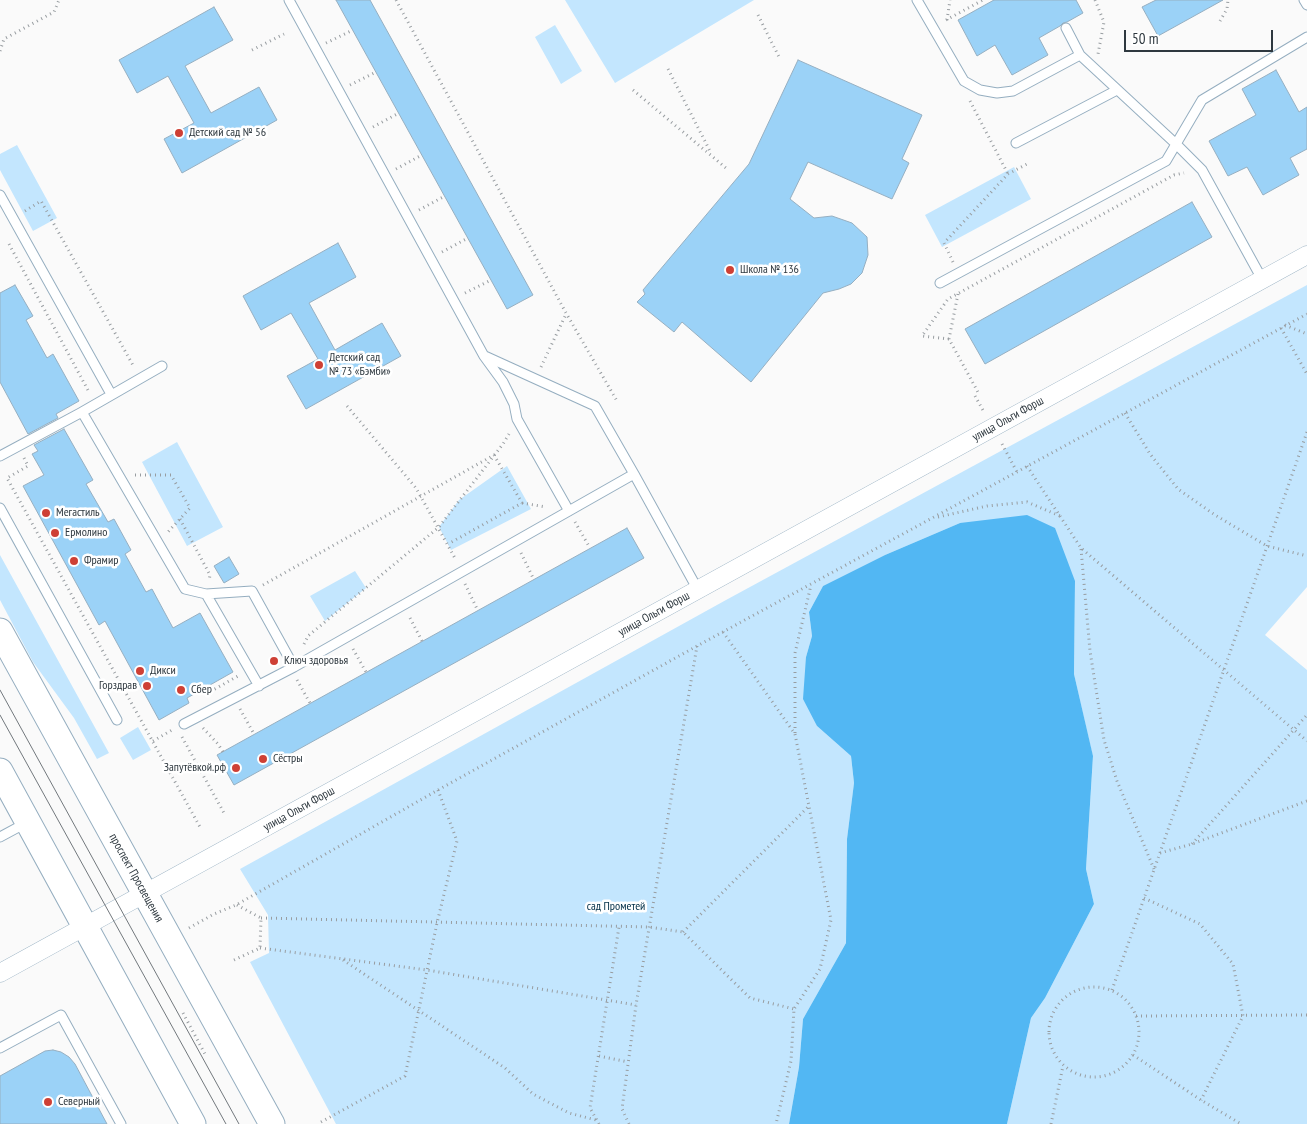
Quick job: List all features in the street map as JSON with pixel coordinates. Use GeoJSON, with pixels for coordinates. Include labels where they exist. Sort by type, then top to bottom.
{"type":"FeatureCollection","features":[{"type":"Feature","properties":{"kind":"main road","name":"проспект Просвещения"},"geometry":{"type":"LineString","coordinates":[[0,631],[145,894],[274,1122]]}},
{"type":"Feature","properties":{"kind":"main road"},"geometry":{"type":"LineString","coordinates":[[0,771],[194,1124]]}},
{"type":"Feature","properties":{"kind":"street","name":"улица Ольги Форш"},"geometry":{"type":"LineString","coordinates":[[0,973],[1307,255]]}},
{"type":"Feature","properties":{"kind":"lane"},"geometry":{"type":"LineString","coordinates":[[289,0],[484,356],[503,382],[514,404],[517,419],[569,511]]}},
{"type":"Feature","properties":{"kind":"lane"},"geometry":{"type":"LineString","coordinates":[[918,0],[964,82],[980,90],[997,93],[1013,91],[1080,55]]}},
{"type":"Feature","properties":{"kind":"lane"},"geometry":{"type":"LineString","coordinates":[[1304,0],[1307,5]]}},
{"type":"Feature","properties":{"kind":"lane"},"geometry":{"type":"LineString","coordinates":[[1066,28],[1080,55],[1202,170],[1262,279]]}},
{"type":"Feature","properties":{"kind":"lane"},"geometry":{"type":"LineString","coordinates":[[940,283],[1166,161],[1202,100],[1307,37]]}},
{"type":"Feature","properties":{"kind":"lane"},"geometry":{"type":"LineString","coordinates":[[1016,144],[1117,90]]}},
{"type":"Feature","properties":{"kind":"lane"},"geometry":{"type":"LineString","coordinates":[[0,195],[112,394]]}},
{"type":"Feature","properties":{"kind":"lane"},"geometry":{"type":"LineString","coordinates":[[484,356],[595,406],[698,590]]}},
{"type":"Feature","properties":{"kind":"lane"},"geometry":{"type":"LineString","coordinates":[[0,456],[162,366]]}},
{"type":"Feature","properties":{"kind":"lane"},"geometry":{"type":"LineString","coordinates":[[82,412],[185,589],[206,594],[252,591],[293,668]]}},
{"type":"Feature","properties":{"kind":"lane"},"geometry":{"type":"LineString","coordinates":[[180,726],[293,668],[634,474]]}},
{"type":"Feature","properties":{"kind":"lane"},"geometry":{"type":"LineString","coordinates":[[0,508],[117,720]]}},
{"type":"Feature","properties":{"kind":"lane"},"geometry":{"type":"LineString","coordinates":[[206,594],[259,686]]}},
{"type":"Feature","properties":{"kind":"lane"},"geometry":{"type":"LineString","coordinates":[[0,837],[28,822]]}},
{"type":"Feature","properties":{"kind":"lane"},"geometry":{"type":"LineString","coordinates":[[0,1048],[61,1015],[121,1124]]}},
{"type":"Feature","properties":{"kind":"path"},"geometry":{"type":"LineString","coordinates":[[0,51],[4,39],[54,12],[59,0]]}},
{"type":"Feature","properties":{"kind":"path"},"geometry":{"type":"LineString","coordinates":[[396,0],[566,313],[617,401]]}},
{"type":"Feature","properties":{"kind":"path"},"geometry":{"type":"LineString","coordinates":[[950,0],[946,20],[983,0]]}},
{"type":"Feature","properties":{"kind":"path"},"geometry":{"type":"LineString","coordinates":[[1090,65],[1100,52],[1104,22],[1095,0]]}},
{"type":"Feature","properties":{"kind":"path"},"geometry":{"type":"LineString","coordinates":[[1220,21],[1227,8],[1228,0]]}},
{"type":"Feature","properties":{"kind":"path"},"geometry":{"type":"LineString","coordinates":[[758,15],[779,57]]}},
{"type":"Feature","properties":{"kind":"path"},"geometry":{"type":"LineString","coordinates":[[315,49],[353,30]]}},
{"type":"Feature","properties":{"kind":"path"},"geometry":{"type":"LineString","coordinates":[[252,50],[284,34]]}},
{"type":"Feature","properties":{"kind":"path"},"geometry":{"type":"LineString","coordinates":[[668,69],[712,156]]}},
{"type":"Feature","properties":{"kind":"path"},"geometry":{"type":"LineString","coordinates":[[338,91],[376,72]]}},
{"type":"Feature","properties":{"kind":"path"},"geometry":{"type":"LineString","coordinates":[[964,82],[970,101],[1008,174]]}},
{"type":"Feature","properties":{"kind":"path"},"geometry":{"type":"LineString","coordinates":[[633,90],[726,168]]}},
{"type":"Feature","properties":{"kind":"path"},"geometry":{"type":"LineString","coordinates":[[362,133],[399,113]]}},
{"type":"Feature","properties":{"kind":"path"},"geometry":{"type":"LineString","coordinates":[[385,175],[422,155]]}},
{"type":"Feature","properties":{"kind":"path"},"geometry":{"type":"LineString","coordinates":[[967,289],[944,243],[1008,174],[1027,164]]}},
{"type":"Feature","properties":{"kind":"path"},"geometry":{"type":"LineString","coordinates":[[948,339],[922,336],[948,299],[1174,175],[1182,172],[1190,174]]}},
{"type":"Feature","properties":{"kind":"path"},"geometry":{"type":"LineString","coordinates":[[408,216],[445,196]]}},
{"type":"Feature","properties":{"kind":"path"},"geometry":{"type":"LineString","coordinates":[[12,218],[41,201],[141,378]]}},
{"type":"Feature","properties":{"kind":"path"},"geometry":{"type":"LineString","coordinates":[[4,236],[96,404]]}},
{"type":"Feature","properties":{"kind":"path"},"geometry":{"type":"LineString","coordinates":[[431,258],[468,238]]}},
{"type":"Feature","properties":{"kind":"path"},"geometry":{"type":"LineString","coordinates":[[453,298],[491,280]]}},
{"type":"Feature","properties":{"kind":"path"},"geometry":{"type":"LineString","coordinates":[[958,294],[948,339],[979,394]]}},
{"type":"Feature","properties":{"kind":"path"},"geometry":{"type":"LineString","coordinates":[[190,928],[697,646],[1307,314]]}},
{"type":"Feature","properties":{"kind":"path"},"geometry":{"type":"LineString","coordinates":[[1285,325],[1307,334]]}},
{"type":"Feature","properties":{"kind":"path"},"geometry":{"type":"LineString","coordinates":[[1281,328],[1307,374]]}},
{"type":"Feature","properties":{"kind":"path"},"geometry":{"type":"LineString","coordinates":[[347,406],[416,488],[448,544],[478,610]]}},
{"type":"Feature","properties":{"kind":"path"},"geometry":{"type":"LineString","coordinates":[[1125,413],[1150,454],[1178,489],[1215,515],[1267,546],[1307,556]]}},
{"type":"Feature","properties":{"kind":"path"},"geometry":{"type":"LineString","coordinates":[[310,703],[293,668],[308,636],[438,527],[504,444],[517,419]]}},
{"type":"Feature","properties":{"kind":"path"},"geometry":{"type":"LineString","coordinates":[[1112,990],[1307,432]]}},
{"type":"Feature","properties":{"kind":"path"},"geometry":{"type":"LineString","coordinates":[[18,447],[28,466],[7,478],[200,827]]}},
{"type":"Feature","properties":{"kind":"path"},"geometry":{"type":"LineString","coordinates":[[252,591],[494,455]]}},
{"type":"Feature","properties":{"kind":"path"},"geometry":{"type":"LineString","coordinates":[[448,544],[522,503],[494,455]]}},
{"type":"Feature","properties":{"kind":"path"},"geometry":{"type":"LineString","coordinates":[[1027,466],[1081,548],[1307,741]]}},
{"type":"Feature","properties":{"kind":"path"},"geometry":{"type":"LineString","coordinates":[[119,475],[171,475],[190,508],[158,542]]}},
{"type":"Feature","properties":{"kind":"path"},"geometry":{"type":"LineString","coordinates":[[933,518],[987,506],[1027,502],[1060,516]]}},
{"type":"Feature","properties":{"kind":"path"},"geometry":{"type":"LineString","coordinates":[[569,511],[590,548]]}},
{"type":"Feature","properties":{"kind":"path"},"geometry":{"type":"LineString","coordinates":[[180,519],[210,575],[206,594]]}},
{"type":"Feature","properties":{"kind":"path"},"geometry":{"type":"LineString","coordinates":[[515,542],[534,580]]}},
{"type":"Feature","properties":{"kind":"path"},"geometry":{"type":"LineString","coordinates":[[1081,548],[1090,651],[1104,740],[1117,782],[1154,869]]}},
{"type":"Feature","properties":{"kind":"path"},"geometry":{"type":"LineString","coordinates":[[776,1124],[791,1061],[794,1009],[820,969],[831,920],[795,734],[795,653],[811,585]]}},
{"type":"Feature","properties":{"kind":"path"},"geometry":{"type":"LineString","coordinates":[[403,605],[422,641]]}},
{"type":"Feature","properties":{"kind":"path"},"geometry":{"type":"LineString","coordinates":[[723,632],[795,734]]}},
{"type":"Feature","properties":{"kind":"path"},"geometry":{"type":"LineString","coordinates":[[347,637],[366,672]]}},
{"type":"Feature","properties":{"kind":"path"},"geometry":{"type":"LineString","coordinates":[[629,1124],[622,1109],[636,1005],[697,646]]}},
{"type":"Feature","properties":{"kind":"path"},"geometry":{"type":"LineString","coordinates":[[1192,844],[1307,715]]}},
{"type":"Feature","properties":{"kind":"path"},"geometry":{"type":"LineString","coordinates":[[194,719],[218,744],[223,752]]}},
{"type":"Feature","properties":{"kind":"path"},"geometry":{"type":"LineString","coordinates":[[153,741],[180,726],[224,813]]}},
{"type":"Feature","properties":{"kind":"path"},"geometry":{"type":"LineString","coordinates":[[321,1122],[405,1076],[437,923],[457,841],[438,790]]}},
{"type":"Feature","properties":{"kind":"path"},"geometry":{"type":"LineString","coordinates":[[1160,853],[1192,844],[1307,801]]}},
{"type":"Feature","properties":{"kind":"path"},"geometry":{"type":"LineString","coordinates":[[683,932],[810,805]]}},
{"type":"Feature","properties":{"kind":"path"},"geometry":{"type":"LineString","coordinates":[[1144,898],[1200,924],[1233,964],[1244,1016],[1201,1100]]}},
{"type":"Feature","properties":{"kind":"path"},"geometry":{"type":"LineString","coordinates":[[236,904],[261,918],[619,927],[683,932],[750,998],[794,1009]]}},
{"type":"Feature","properties":{"kind":"path"},"geometry":{"type":"LineString","coordinates":[[260,948],[261,918]]}},
{"type":"Feature","properties":{"kind":"path"},"geometry":{"type":"LineString","coordinates":[[599,1124],[590,1108],[619,927]]}},
{"type":"Feature","properties":{"kind":"path"},"geometry":{"type":"LineString","coordinates":[[234,960],[260,948],[427,970],[636,1005]]}},
{"type":"Feature","properties":{"kind":"path"},"geometry":{"type":"LineString","coordinates":[[341,959],[505,1068],[534,1094],[569,1113],[596,1120]]}},
{"type":"Feature","properties":{"kind":"path"},"geometry":{"type":"LineString","coordinates":[[1086,987],[1112,990],[1127,1000],[1136,1016],[1139,1035],[1133,1054],[1114,1073],[1087,1077],[1063,1066],[1049,1044],[1050,1019],[1063,997],[1086,987]]}},
{"type":"Feature","properties":{"kind":"path"},"geometry":{"type":"LineString","coordinates":[[1136,1016],[1307,1015]]}},
{"type":"Feature","properties":{"kind":"path"},"geometry":{"type":"LineString","coordinates":[[1133,1054],[1240,1124]]}},
{"type":"Feature","properties":{"kind":"path"},"geometry":{"type":"LineString","coordinates":[[598,1056],[628,1062]]}},
{"type":"Feature","properties":{"kind":"path"},"geometry":{"type":"LineString","coordinates":[[1051,1124],[1063,1066]]}},
{"type":"Feature","properties":{"kind":"green space"},"geometry":{"type":"Polygon","coordinates":[[[565,0],[754,0],[615,83],[565,0]]]}},
{"type":"Feature","properties":{"kind":"green space"},"geometry":{"type":"Polygon","coordinates":[[[555,25],[582,71],[561,84],[535,37],[555,25]]]}},
{"type":"Feature","properties":{"kind":"green space"},"geometry":{"type":"Polygon","coordinates":[[[17,145],[57,218],[33,231],[0,170],[0,154],[17,145]]]}},
{"type":"Feature","properties":{"kind":"green space"},"geometry":{"type":"Polygon","coordinates":[[[1014,167],[1031,199],[942,247],[925,215],[1014,167]]]}},
{"type":"Feature","properties":{"kind":"green space","name":"сад Прометей"},"geometry":{"type":"Polygon","coordinates":[[[1307,285],[1307,587],[1265,635],[1307,670],[1307,1124],[1007,1124],[1031,1018],[1045,998],[1094,904],[1086,869],[1093,757],[1074,674],[1075,581],[960,523],[885,555],[823,586],[809,612],[812,636],[806,657],[817,726],[851,756],[854,783],[847,839],[846,943],[803,1019],[799,1067],[789,1124],[336,1124],[250,962],[269,953],[268,915],[240,869],[726,600],[1307,285]]]}},
{"type":"Feature","properties":{"kind":"green space"},"geometry":{"type":"Polygon","coordinates":[[[177,442],[223,527],[187,546],[142,462],[177,442]]]}},
{"type":"Feature","properties":{"kind":"green space"},"geometry":{"type":"Polygon","coordinates":[[[507,466],[531,509],[451,550],[439,527],[459,500],[507,466]]]}},
{"type":"Feature","properties":{"kind":"green space"},"geometry":{"type":"Polygon","coordinates":[[[0,555],[109,753],[97,759],[74,718],[33,662],[0,600],[0,555]]]}},
{"type":"Feature","properties":{"kind":"green space"},"geometry":{"type":"Polygon","coordinates":[[[355,571],[366,588],[325,621],[310,596],[355,571]]]}},
{"type":"Feature","properties":{"kind":"green space"},"geometry":{"type":"Polygon","coordinates":[[[138,727],[151,750],[133,760],[120,738],[138,727]]]}},
{"type":"Feature","properties":{"kind":"water"},"geometry":{"type":"Polygon","coordinates":[[[1027,515],[1055,528],[1075,581],[1074,674],[1093,756],[1086,869],[1094,904],[1045,998],[1031,1018],[1007,1124],[789,1124],[799,1067],[803,1019],[846,943],[847,839],[854,783],[851,756],[817,726],[803,699],[806,657],[812,636],[809,612],[823,586],[885,555],[960,523],[1027,515]]]}},
{"type":"Feature","properties":{"kind":"building"},"geometry":{"type":"Polygon","coordinates":[[[336,0],[370,0],[533,295],[507,309],[336,0]]]}},
{"type":"Feature","properties":{"kind":"building"},"geometry":{"type":"Polygon","coordinates":[[[994,0],[1076,0],[1083,13],[1039,38],[1048,55],[1012,75],[995,45],[977,56],[958,20],[994,0]]]}},
{"type":"Feature","properties":{"kind":"building"},"geometry":{"type":"Polygon","coordinates":[[[1156,0],[1223,0],[1158,36],[1142,7],[1156,0]]]}},
{"type":"Feature","properties":{"kind":"building"},"geometry":{"type":"Polygon","coordinates":[[[214,7],[233,40],[185,66],[211,113],[259,87],[277,120],[182,173],[164,139],[194,123],[168,76],[137,93],[119,60],[214,7]]]}},
{"type":"Feature","properties":{"kind":"building"},"geometry":{"type":"Polygon","coordinates":[[[798,60],[922,115],[902,159],[909,163],[892,199],[808,162],[790,199],[814,218],[832,216],[852,223],[867,237],[868,255],[862,273],[851,284],[823,293],[751,382],[682,322],[674,332],[637,302],[645,294],[643,290],[749,164],[798,60]]]}},
{"type":"Feature","properties":{"kind":"building"},"geometry":{"type":"Polygon","coordinates":[[[1276,70],[1299,112],[1307,107],[1307,149],[1290,158],[1299,175],[1263,195],[1247,167],[1228,176],[1209,141],[1256,115],[1242,89],[1276,70]]]}},
{"type":"Feature","properties":{"kind":"building"},"geometry":{"type":"Polygon","coordinates":[[[1192,202],[1212,237],[985,364],[965,329],[1192,202]]]}},
{"type":"Feature","properties":{"kind":"building"},"geometry":{"type":"Polygon","coordinates":[[[338,243],[356,277],[309,303],[335,350],[382,323],[401,356],[306,409],[287,376],[318,359],[291,313],[261,330],[243,296],[338,243]]]}},
{"type":"Feature","properties":{"kind":"building"},"geometry":{"type":"Polygon","coordinates":[[[15,285],[33,316],[26,320],[47,358],[53,354],[79,401],[56,414],[58,418],[28,434],[0,382],[0,293],[15,285]]]}},
{"type":"Feature","properties":{"kind":"building"},"geometry":{"type":"Polygon","coordinates":[[[64,429],[93,480],[86,484],[108,522],[114,519],[131,550],[125,554],[146,592],[152,589],[173,628],[200,613],[233,672],[187,698],[189,703],[159,720],[105,621],[99,625],[23,486],[44,475],[32,454],[38,451],[34,445],[64,429]]]}},
{"type":"Feature","properties":{"kind":"building"},"geometry":{"type":"Polygon","coordinates":[[[627,528],[644,558],[234,785],[217,755],[627,528]]]}},
{"type":"Feature","properties":{"kind":"building"},"geometry":{"type":"Polygon","coordinates":[[[229,557],[239,574],[224,583],[214,566],[229,557]]]}},
{"type":"Feature","properties":{"kind":"building","name":"Северный"},"geometry":{"type":"Polygon","coordinates":[[[53,1050],[69,1057],[75,1064],[107,1124],[0,1124],[0,1076],[45,1051],[53,1050]]]}},
{"type":"Feature","properties":{"kind":"tram line"},"geometry":{"type":"LineString","coordinates":[[0,690],[239,1124]]}},
{"type":"Feature","properties":{"kind":"tram line"},"geometry":{"type":"LineString","coordinates":[[0,715],[226,1124]]}},
{"type":"Feature","properties":{"kind":"place","name":"Детский сад № 56"},"geometry":{"type":"Point","coordinates":[179,133]}},
{"type":"Feature","properties":{"kind":"place","name":"Школа № 136"},"geometry":{"type":"Point","coordinates":[730,270]}},
{"type":"Feature","properties":{"kind":"place","name":"Детский сад № 73 «Бэмби»"},"geometry":{"type":"Point","coordinates":[319,365]}},
{"type":"Feature","properties":{"kind":"place","name":"Мегастиль"},"geometry":{"type":"Point","coordinates":[46,513]}},
{"type":"Feature","properties":{"kind":"place","name":"Ермолино"},"geometry":{"type":"Point","coordinates":[55,533]}},
{"type":"Feature","properties":{"kind":"place","name":"Фрамир"},"geometry":{"type":"Point","coordinates":[74,561]}},
{"type":"Feature","properties":{"kind":"place","name":"Ключ здоровья"},"geometry":{"type":"Point","coordinates":[274,661]}},
{"type":"Feature","properties":{"kind":"place","name":"Дикси"},"geometry":{"type":"Point","coordinates":[140,671]}},
{"type":"Feature","properties":{"kind":"place","name":"Горздрав"},"geometry":{"type":"Point","coordinates":[147,686]}},
{"type":"Feature","properties":{"kind":"place","name":"Сбер"},"geometry":{"type":"Point","coordinates":[181,690]}},
{"type":"Feature","properties":{"kind":"place","name":"Сёстры"},"geometry":{"type":"Point","coordinates":[263,759]}},
{"type":"Feature","properties":{"kind":"place","name":"Запутёвкой.рф"},"geometry":{"type":"Point","coordinates":[236,768]}},
{"type":"Feature","properties":{"kind":"place","name":"Северный"},"geometry":{"type":"Point","coordinates":[48,1102]}}]}
